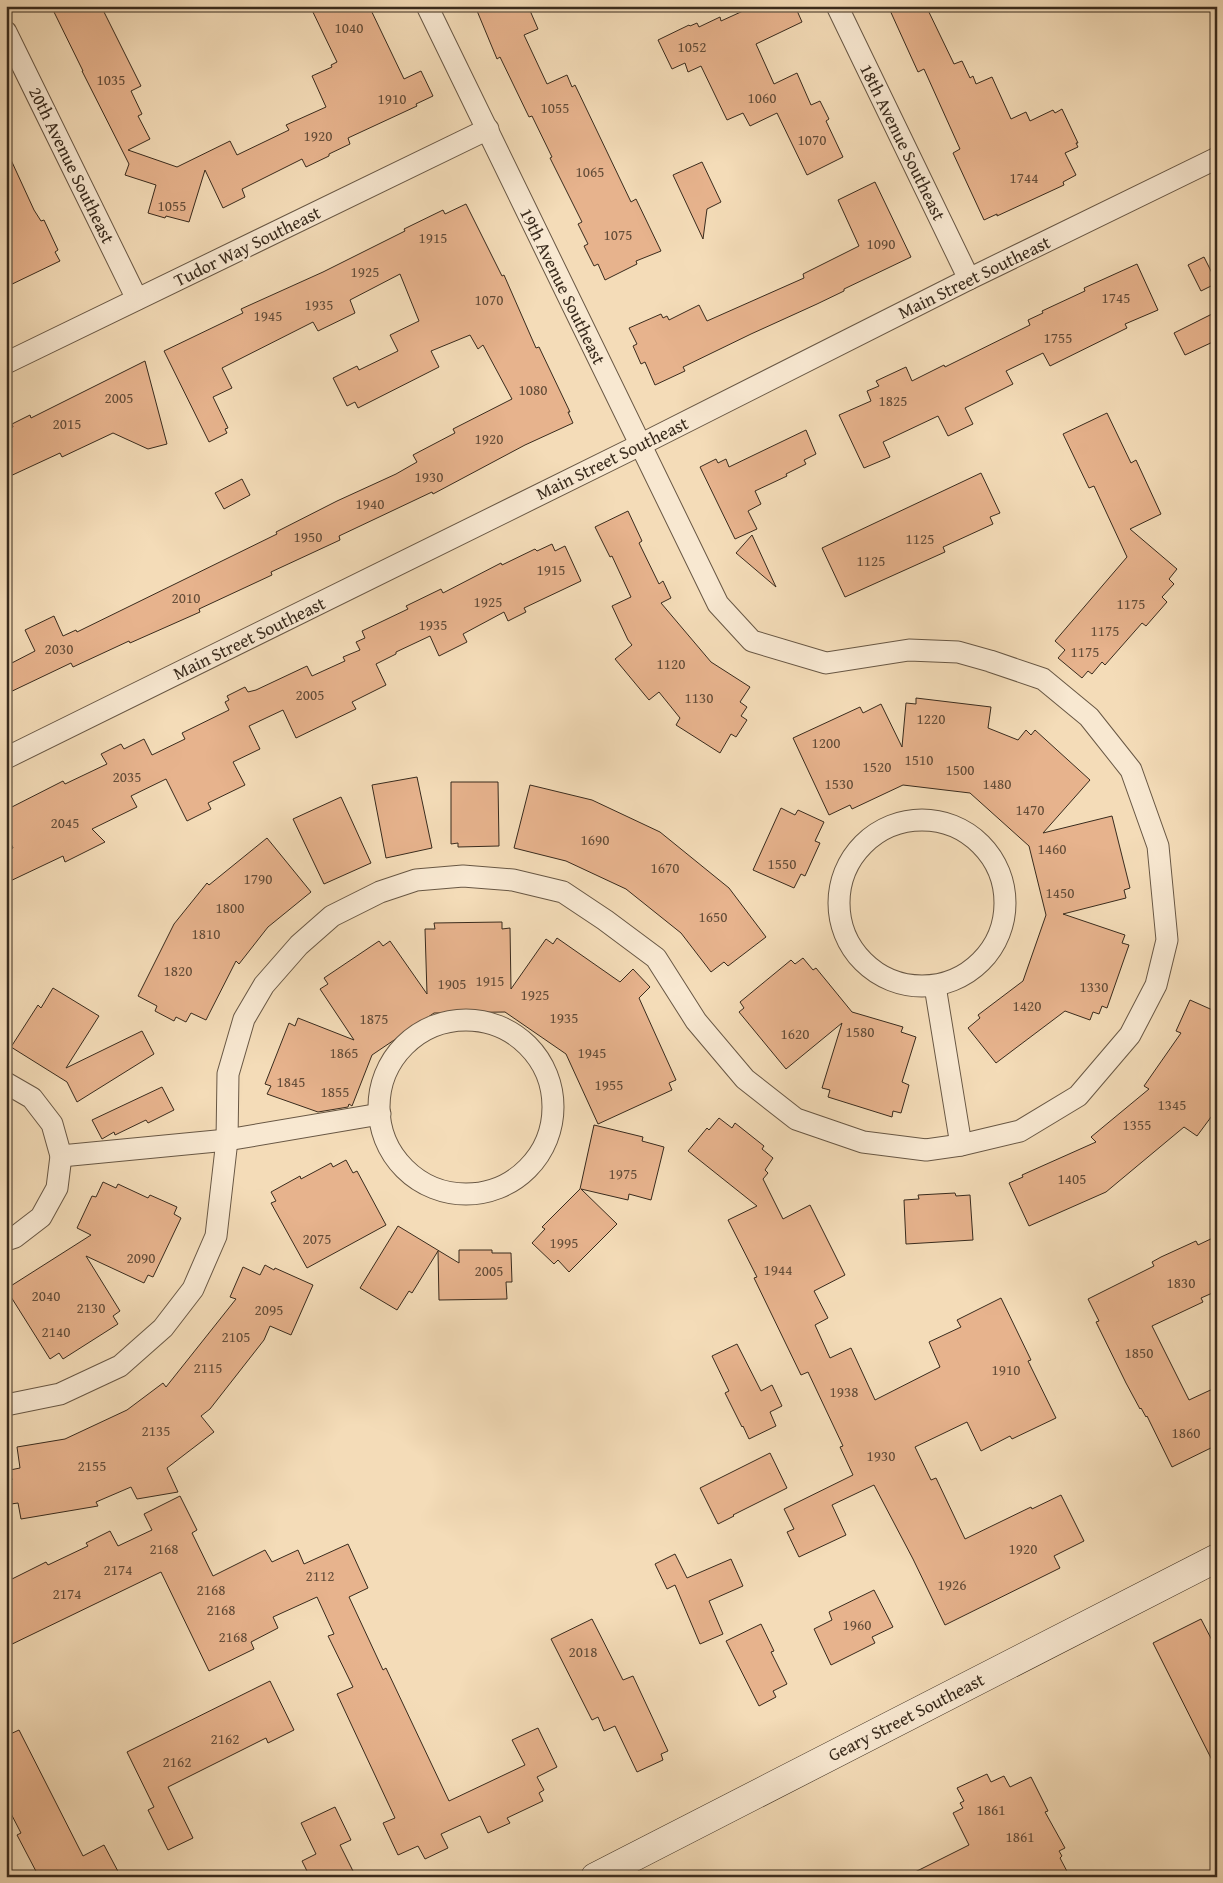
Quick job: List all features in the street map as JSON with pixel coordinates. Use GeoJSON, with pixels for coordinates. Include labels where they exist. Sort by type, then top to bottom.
{"type":"FeatureCollection","features":[{"type":"Feature","properties":{"kind":"main road","name":"Geary Street Southeast"},"geometry":{"type":"LineString","coordinates":[[602,1875],[1217,1558]]}},
{"type":"Feature","properties":{"kind":"street","name":"19th Avenue Southeast"},"geometry":{"type":"LineString","coordinates":[[6,1404],[60,1394],[120,1366],[162,1328],[193,1289],[216,1236],[227,1140],[228,1074],[244,1019],[264,985],[299,945],[332,916],[380,892],[416,880],[463,876],[513,880],[563,892],[656,958],[696,1021],[745,1079],[796,1119],[863,1142],[926,1150],[961,1145],[1020,1131],[1078,1096],[1130,1035],[1156,985],[1167,940],[1158,846],[1131,770],[1089,717],[1043,679],[958,652],[909,650],[826,663],[780,650],[752,640],[718,604],[427,6]]}},
{"type":"Feature","properties":{"kind":"street","name":"18th Avenue Southeast"},"geometry":{"type":"LineString","coordinates":[[837,6],[969,279]]}},
{"type":"Feature","properties":{"kind":"street","name":"20th Avenue Southeast"},"geometry":{"type":"LineString","coordinates":[[6,32],[137,298]]}},
{"type":"Feature","properties":{"kind":"street","name":"Tudor Way Southeast"},"geometry":{"type":"LineString","coordinates":[[6,363],[488,129]]}},
{"type":"Feature","properties":{"kind":"street","name":"Main Street Southeast"},"geometry":{"type":"LineString","coordinates":[[6,758],[640,445],[969,279],[1217,158]]}},
{"type":"Feature","properties":{"kind":"street"},"geometry":{"type":"LineString","coordinates":[[909,819],[946,822],[978,840],[1000,871],[1006,908],[995,944],[970,972],[935,986],[898,983],[866,965],[844,934],[838,897],[849,861],[874,833],[909,819]]}},
{"type":"Feature","properties":{"kind":"street"},"geometry":{"type":"LineString","coordinates":[[935,986],[961,1145]]}},
{"type":"Feature","properties":{"kind":"street"},"geometry":{"type":"LineString","coordinates":[[464,1018],[498,1024],[527,1043],[547,1071],[554,1105],[548,1139],[529,1168],[501,1188],[467,1195],[433,1189],[404,1170],[384,1142],[380,1114],[382,1080],[402,1045],[430,1025],[464,1018]]}},
{"type":"Feature","properties":{"kind":"street"},"geometry":{"type":"LineString","coordinates":[[6,1083],[32,1098],[52,1124],[61,1156],[57,1188],[41,1217],[15,1237],[6,1240]]}},
{"type":"Feature","properties":{"kind":"street"},"geometry":{"type":"LineString","coordinates":[[61,1156],[227,1140],[380,1114]]}},
{"type":"Feature","properties":{"kind":"building"},"geometry":{"type":"Polygon","coordinates":[[[66,6],[101,6],[141,86],[131,91],[142,114],[138,116],[150,139],[128,150],[177,167],[230,141],[237,155],[289,130],[286,125],[326,107],[312,76],[332,67],[331,65],[337,62],[310,6],[369,6],[404,79],[421,71],[433,96],[416,104],[417,106],[348,138],[350,144],[329,154],[329,156],[306,167],[302,159],[242,189],[245,197],[223,208],[205,170],[189,222],[166,216],[165,218],[148,213],[156,185],[125,175],[129,164],[54,12],[66,6]]]}},
{"type":"Feature","properties":{"kind":"building"},"geometry":{"type":"Polygon","coordinates":[[[475,6],[528,6],[538,29],[524,35],[547,84],[567,75],[572,87],[575,85],[631,202],[636,199],[661,251],[636,261],[637,264],[605,280],[598,264],[594,266],[584,246],[588,244],[578,224],[582,222],[550,158],[552,157],[532,116],[529,117],[500,57],[497,59],[475,6]]]}},
{"type":"Feature","properties":{"kind":"building"},"geometry":{"type":"Polygon","coordinates":[[[754,6],[795,6],[802,22],[756,44],[774,84],[797,73],[811,105],[820,101],[829,119],[826,121],[843,157],[807,175],[777,113],[750,126],[743,113],[727,120],[701,66],[688,72],[685,63],[672,69],[658,40],[689,25],[697,23],[699,27],[720,17],[721,21],[754,6]]]}},
{"type":"Feature","properties":{"kind":"building"},"geometry":{"type":"Polygon","coordinates":[[[888,6],[926,6],[954,64],[962,61],[970,78],[973,76],[976,84],[992,77],[1011,119],[1026,112],[1030,121],[1053,110],[1055,113],[1062,109],[1078,143],[1076,143],[1078,147],[1065,153],[1076,175],[1063,182],[1064,185],[997,216],[997,214],[984,220],[953,153],[960,149],[924,69],[918,72],[888,6]]]}},
{"type":"Feature","properties":{"kind":"building"},"geometry":{"type":"Polygon","coordinates":[[[6,149],[34,210],[41,221],[44,220],[58,250],[55,252],[60,261],[6,287],[6,149]]]}},
{"type":"Feature","properties":{"kind":"building"},"geometry":{"type":"Polygon","coordinates":[[[702,162],[721,202],[707,209],[703,239],[673,175],[702,162]]]}},
{"type":"Feature","properties":{"kind":"building"},"geometry":{"type":"Polygon","coordinates":[[[875,182],[911,257],[844,289],[844,291],[683,367],[685,371],[655,385],[645,362],[641,364],[633,346],[637,344],[629,328],[661,314],[663,318],[667,316],[669,320],[699,305],[707,321],[804,278],[803,274],[859,246],[838,200],[875,182]]]}},
{"type":"Feature","properties":{"kind":"building"},"geometry":{"type":"Polygon","coordinates":[[[466,204],[502,276],[504,275],[536,348],[539,347],[570,412],[568,412],[573,423],[525,445],[433,494],[432,492],[339,536],[340,540],[271,572],[272,575],[199,609],[200,612],[130,643],[129,641],[73,667],[71,663],[6,694],[6,666],[35,651],[25,630],[54,616],[63,636],[76,630],[77,632],[277,534],[276,532],[337,501],[396,474],[417,462],[413,455],[455,433],[453,429],[512,399],[483,345],[478,349],[470,335],[431,351],[439,367],[358,408],[355,402],[347,406],[333,378],[357,366],[359,370],[398,351],[390,335],[419,321],[400,274],[350,300],[355,313],[318,331],[313,322],[222,368],[232,388],[213,397],[228,428],[225,429],[227,433],[209,442],[164,351],[243,313],[241,309],[323,272],[443,210],[445,214],[466,204]]]}},
{"type":"Feature","properties":{"kind":"building"},"geometry":{"type":"Polygon","coordinates":[[[1204,257],[1217,283],[1201,291],[1188,265],[1204,257]]]}},
{"type":"Feature","properties":{"kind":"building"},"geometry":{"type":"Polygon","coordinates":[[[1137,264],[1158,310],[1125,324],[1127,328],[1050,366],[1043,353],[1006,371],[1013,384],[965,408],[973,424],[948,436],[938,416],[883,442],[890,457],[864,468],[839,415],[871,401],[867,391],[879,386],[876,381],[906,367],[912,381],[944,365],[945,367],[1030,325],[1028,320],[1043,313],[1042,311],[1085,291],[1084,288],[1137,264]]]}},
{"type":"Feature","properties":{"kind":"building"},"geometry":{"type":"Polygon","coordinates":[[[1212,314],[1217,324],[1217,340],[1185,355],[1174,333],[1212,314]]]}},
{"type":"Feature","properties":{"kind":"building"},"geometry":{"type":"Polygon","coordinates":[[[145,361],[167,444],[148,449],[113,433],[62,457],[60,453],[6,478],[6,430],[13,427],[12,424],[30,415],[31,418],[145,361]]]}},
{"type":"Feature","properties":{"kind":"building"},"geometry":{"type":"Polygon","coordinates":[[[1107,413],[1131,463],[1136,460],[1161,514],[1130,529],[1177,569],[1169,579],[1174,584],[1162,597],[1167,602],[1146,626],[1142,623],[1105,665],[1102,662],[1092,674],[1088,671],[1082,678],[1058,658],[1065,650],[1055,641],[1127,557],[1094,486],[1089,488],[1063,434],[1107,413]]]}},
{"type":"Feature","properties":{"kind":"building"},"geometry":{"type":"Polygon","coordinates":[[[806,430],[816,454],[804,460],[806,464],[786,474],[787,476],[755,491],[761,504],[748,511],[757,529],[735,539],[700,467],[716,459],[718,463],[726,459],[729,467],[806,430]]]}},
{"type":"Feature","properties":{"kind":"building"},"geometry":{"type":"Polygon","coordinates":[[[981,473],[1000,513],[990,517],[993,524],[943,547],[945,552],[845,597],[822,548],[981,473]]]}},
{"type":"Feature","properties":{"kind":"building"},"geometry":{"type":"Polygon","coordinates":[[[242,479],[250,495],[224,509],[215,493],[242,479]]]}},
{"type":"Feature","properties":{"kind":"building"},"geometry":{"type":"Polygon","coordinates":[[[628,511],[642,541],[639,543],[659,584],[663,581],[671,598],[661,603],[711,662],[750,687],[740,702],[747,707],[741,716],[747,720],[736,737],[731,734],[720,753],[676,725],[680,718],[659,692],[649,700],[615,659],[632,645],[612,606],[631,597],[612,556],[610,557],[595,527],[628,511]]]}},
{"type":"Feature","properties":{"kind":"building"},"geometry":{"type":"Polygon","coordinates":[[[752,535],[776,587],[736,553],[752,535]]]}},
{"type":"Feature","properties":{"kind":"building"},"geometry":{"type":"Polygon","coordinates":[[[552,544],[555,551],[565,546],[581,581],[524,608],[526,612],[508,621],[504,612],[463,634],[467,642],[439,656],[430,636],[396,652],[396,654],[376,664],[386,685],[352,702],[356,709],[296,738],[283,710],[249,726],[260,749],[233,762],[245,785],[208,803],[211,809],[187,821],[166,779],[131,796],[137,807],[92,829],[105,842],[65,862],[63,856],[6,883],[6,852],[13,848],[6,833],[6,810],[63,781],[65,784],[107,764],[101,754],[121,744],[124,749],[144,739],[152,755],[185,739],[182,733],[229,710],[225,702],[229,700],[227,696],[245,687],[248,692],[256,690],[307,666],[312,676],[345,661],[343,657],[360,650],[356,642],[365,638],[362,631],[408,609],[406,606],[441,589],[443,593],[501,563],[502,565],[535,549],[537,551],[552,544]]]}},
{"type":"Feature","properties":{"kind":"building"},"geometry":{"type":"Polygon","coordinates":[[[916,698],[991,707],[988,728],[1018,740],[1026,730],[1031,735],[1035,730],[1090,780],[1043,833],[1112,816],[1130,888],[1124,890],[1126,898],[1063,914],[1125,935],[1122,943],[1129,945],[1107,1008],[1102,1006],[1099,1014],[1093,1012],[1090,1020],[1065,1011],[996,1063],[968,1028],[980,1018],[978,1015],[1023,981],[1046,915],[1029,846],[970,793],[903,785],[852,809],[850,805],[829,815],[793,738],[860,707],[863,713],[881,704],[902,747],[906,703],[916,704],[916,698]]]}},
{"type":"Feature","properties":{"kind":"building"},"geometry":{"type":"Polygon","coordinates":[[[417,777],[432,848],[386,858],[372,785],[417,777]]]}},
{"type":"Feature","properties":{"kind":"building"},"geometry":{"type":"Polygon","coordinates":[[[451,782],[498,782],[499,846],[458,847],[458,843],[451,844],[451,782]]]}},
{"type":"Feature","properties":{"kind":"building"},"geometry":{"type":"Polygon","coordinates":[[[530,785],[592,800],[660,832],[729,888],[766,937],[728,966],[724,962],[711,972],[681,933],[626,889],[566,861],[514,848],[530,785]]]}},
{"type":"Feature","properties":{"kind":"building"},"geometry":{"type":"Polygon","coordinates":[[[341,797],[371,863],[324,884],[293,819],[341,797]]]}},
{"type":"Feature","properties":{"kind":"building"},"geometry":{"type":"Polygon","coordinates":[[[781,808],[795,815],[798,810],[824,822],[815,841],[820,843],[805,876],[801,874],[794,888],[753,870],[781,808]]]}},
{"type":"Feature","properties":{"kind":"building"},"geometry":{"type":"Polygon","coordinates":[[[267,838],[311,892],[268,927],[239,964],[236,961],[206,1020],[191,1013],[186,1022],[176,1017],[174,1021],[155,1011],[157,1006],[138,996],[174,924],[207,883],[209,885],[267,838]]]}},
{"type":"Feature","properties":{"kind":"building"},"geometry":{"type":"Polygon","coordinates":[[[502,922],[502,929],[510,928],[511,989],[546,939],[553,944],[557,938],[620,982],[633,969],[650,987],[639,998],[676,1080],[669,1083],[672,1090],[598,1124],[566,1054],[505,1012],[434,1013],[372,1055],[352,1106],[349,1104],[348,1107],[318,1112],[267,1094],[271,1086],[265,1084],[289,1023],[295,1026],[298,1018],[354,1040],[320,989],[328,984],[324,978],[379,941],[383,946],[390,941],[427,994],[425,929],[435,929],[434,923],[502,922]]]}},
{"type":"Feature","properties":{"kind":"building"},"geometry":{"type":"Polygon","coordinates":[[[803,958],[813,970],[816,968],[852,1012],[903,1027],[901,1032],[916,1037],[902,1082],[909,1085],[901,1113],[893,1111],[892,1117],[828,1097],[830,1090],[822,1088],[842,1023],[786,1069],[739,1012],[744,1008],[740,1002],[791,960],[795,964],[803,958]]]}},
{"type":"Feature","properties":{"kind":"building"},"geometry":{"type":"Polygon","coordinates":[[[53,988],[99,1016],[66,1068],[142,1031],[154,1054],[77,1102],[67,1082],[11,1047],[38,1005],[41,1008],[53,988]]]}},
{"type":"Feature","properties":{"kind":"building"},"geometry":{"type":"Polygon","coordinates":[[[1190,1000],[1217,1012],[1217,1109],[1197,1136],[1184,1127],[1106,1192],[1029,1226],[1009,1183],[1023,1177],[1022,1175],[1096,1142],[1091,1137],[1149,1089],[1144,1086],[1181,1033],[1176,1031],[1190,1000]]]}},
{"type":"Feature","properties":{"kind":"building"},"geometry":{"type":"Polygon","coordinates":[[[162,1087],[174,1110],[148,1123],[146,1120],[115,1135],[114,1132],[102,1139],[92,1120],[162,1087]]]}},
{"type":"Feature","properties":{"kind":"building"},"geometry":{"type":"Polygon","coordinates":[[[719,1118],[732,1128],[735,1123],[764,1146],[762,1149],[773,1158],[765,1170],[768,1173],[763,1179],[783,1219],[810,1205],[845,1275],[814,1291],[828,1318],[815,1325],[830,1358],[851,1348],[875,1400],[940,1367],[929,1342],[961,1327],[957,1320],[1001,1298],[1031,1360],[1028,1361],[1056,1418],[1012,1439],[1010,1436],[981,1451],[967,1422],[915,1447],[931,1480],[936,1478],[965,1539],[1031,1507],[1032,1509],[1061,1495],[1084,1541],[1054,1556],[1060,1568],[945,1625],[874,1485],[832,1505],[846,1535],[799,1557],[787,1532],[794,1529],[784,1509],[853,1475],[840,1447],[843,1446],[808,1372],[801,1375],[754,1278],[757,1277],[728,1220],[757,1206],[688,1151],[707,1128],[709,1130],[719,1118]]]}},
{"type":"Feature","properties":{"kind":"building"},"geometry":{"type":"Polygon","coordinates":[[[594,1125],[643,1137],[642,1141],[664,1147],[651,1200],[629,1194],[628,1200],[581,1189],[617,1224],[569,1272],[558,1260],[554,1264],[532,1243],[545,1229],[542,1227],[580,1189],[594,1125]]]}},
{"type":"Feature","properties":{"kind":"building"},"geometry":{"type":"Polygon","coordinates":[[[346,1160],[353,1173],[357,1171],[386,1225],[307,1268],[271,1203],[276,1201],[271,1192],[300,1176],[301,1179],[331,1163],[333,1167],[346,1160]]]}},
{"type":"Feature","properties":{"kind":"building"},"geometry":{"type":"Polygon","coordinates":[[[103,1182],[116,1188],[118,1184],[148,1198],[150,1195],[177,1207],[174,1214],[181,1218],[153,1277],[148,1275],[144,1283],[86,1256],[120,1311],[113,1316],[118,1324],[63,1359],[59,1353],[50,1359],[6,1289],[91,1235],[77,1228],[92,1196],[96,1197],[103,1182]]]}},
{"type":"Feature","properties":{"kind":"building"},"geometry":{"type":"Polygon","coordinates":[[[955,1193],[956,1196],[970,1195],[973,1240],[906,1244],[904,1200],[919,1199],[918,1195],[955,1193]]]}},
{"type":"Feature","properties":{"kind":"building"},"geometry":{"type":"Polygon","coordinates":[[[398,1226],[459,1263],[459,1250],[492,1250],[492,1253],[511,1253],[512,1282],[506,1282],[507,1299],[439,1300],[438,1251],[412,1293],[409,1291],[397,1310],[360,1288],[398,1226]]]}},
{"type":"Feature","properties":{"kind":"building"},"geometry":{"type":"Polygon","coordinates":[[[1217,1236],[1217,1291],[1201,1298],[1203,1302],[1152,1326],[1189,1400],[1217,1387],[1217,1445],[1172,1467],[1147,1416],[1140,1409],[1126,1383],[1096,1322],[1099,1321],[1088,1299],[1154,1266],[1152,1262],[1161,1257],[1196,1241],[1198,1245],[1217,1236]]]}},
{"type":"Feature","properties":{"kind":"building"},"geometry":{"type":"Polygon","coordinates":[[[265,1265],[313,1285],[291,1335],[270,1326],[264,1340],[210,1409],[201,1416],[214,1432],[167,1468],[178,1492],[137,1499],[131,1487],[96,1502],[98,1506],[21,1519],[18,1503],[11,1504],[6,1481],[12,1480],[10,1470],[20,1468],[17,1447],[65,1439],[127,1410],[163,1383],[166,1387],[236,1299],[230,1297],[243,1267],[260,1275],[265,1265]]]}},
{"type":"Feature","properties":{"kind":"building"},"geometry":{"type":"Polygon","coordinates":[[[737,1344],[761,1391],[772,1385],[782,1406],[770,1412],[776,1426],[749,1439],[725,1393],[729,1391],[712,1356],[737,1344]]]}},
{"type":"Feature","properties":{"kind":"building"},"geometry":{"type":"Polygon","coordinates":[[[770,1453],[787,1488],[718,1524],[700,1488],[770,1453]]]}},
{"type":"Feature","properties":{"kind":"building"},"geometry":{"type":"Polygon","coordinates":[[[180,1496],[197,1530],[192,1533],[213,1576],[265,1550],[272,1562],[298,1550],[304,1564],[348,1544],[368,1588],[349,1597],[383,1670],[386,1668],[449,1801],[525,1765],[512,1740],[538,1728],[557,1767],[537,1777],[544,1790],[539,1793],[543,1801],[507,1818],[510,1823],[488,1833],[480,1816],[441,1834],[448,1848],[425,1859],[418,1846],[398,1855],[383,1823],[395,1818],[337,1694],[353,1687],[328,1636],[334,1634],[317,1597],[273,1617],[278,1628],[251,1642],[254,1649],[209,1671],[161,1572],[6,1647],[6,1582],[46,1562],[48,1565],[88,1546],[86,1543],[110,1531],[118,1546],[152,1530],[144,1514],[180,1496]]]}},
{"type":"Feature","properties":{"kind":"building"},"geometry":{"type":"Polygon","coordinates":[[[675,1554],[687,1578],[731,1559],[743,1586],[709,1601],[723,1634],[700,1644],[675,1585],[667,1589],[655,1564],[675,1554]]]}},
{"type":"Feature","properties":{"kind":"building"},"geometry":{"type":"Polygon","coordinates":[[[874,1590],[893,1627],[872,1637],[875,1643],[831,1665],[814,1629],[832,1620],[829,1612],[874,1590]]]}},
{"type":"Feature","properties":{"kind":"building"},"geometry":{"type":"Polygon","coordinates":[[[592,1619],[623,1680],[633,1676],[668,1751],[661,1754],[663,1760],[637,1772],[615,1726],[604,1731],[598,1717],[592,1720],[551,1639],[592,1619]]]}},
{"type":"Feature","properties":{"kind":"building"},"geometry":{"type":"Polygon","coordinates":[[[1201,1619],[1217,1650],[1217,1770],[1153,1643],[1201,1619]]]}},
{"type":"Feature","properties":{"kind":"building"},"geometry":{"type":"Polygon","coordinates":[[[761,1624],[774,1651],[771,1652],[787,1684],[773,1691],[776,1697],[759,1706],[726,1641],[761,1624]]]}},
{"type":"Feature","properties":{"kind":"building"},"geometry":{"type":"Polygon","coordinates":[[[270,1681],[294,1730],[268,1743],[266,1738],[168,1787],[193,1838],[168,1850],[148,1810],[154,1807],[127,1752],[270,1681]]]}},
{"type":"Feature","properties":{"kind":"building"},"geometry":{"type":"Polygon","coordinates":[[[19,1730],[83,1856],[104,1845],[121,1877],[39,1877],[17,1835],[21,1833],[6,1804],[6,1736],[19,1730]]]}},
{"type":"Feature","properties":{"kind":"building"},"geometry":{"type":"Polygon","coordinates":[[[987,1774],[991,1782],[1004,1776],[1010,1787],[1031,1777],[1048,1811],[1045,1812],[1065,1848],[1059,1851],[1062,1856],[1060,1858],[1070,1877],[905,1877],[969,1845],[953,1813],[963,1808],[960,1803],[964,1801],[957,1788],[987,1774]]]}},
{"type":"Feature","properties":{"kind":"building"},"geometry":{"type":"Polygon","coordinates":[[[335,1807],[351,1840],[340,1845],[356,1877],[310,1877],[302,1861],[316,1854],[301,1823],[335,1807]]]}}]}
